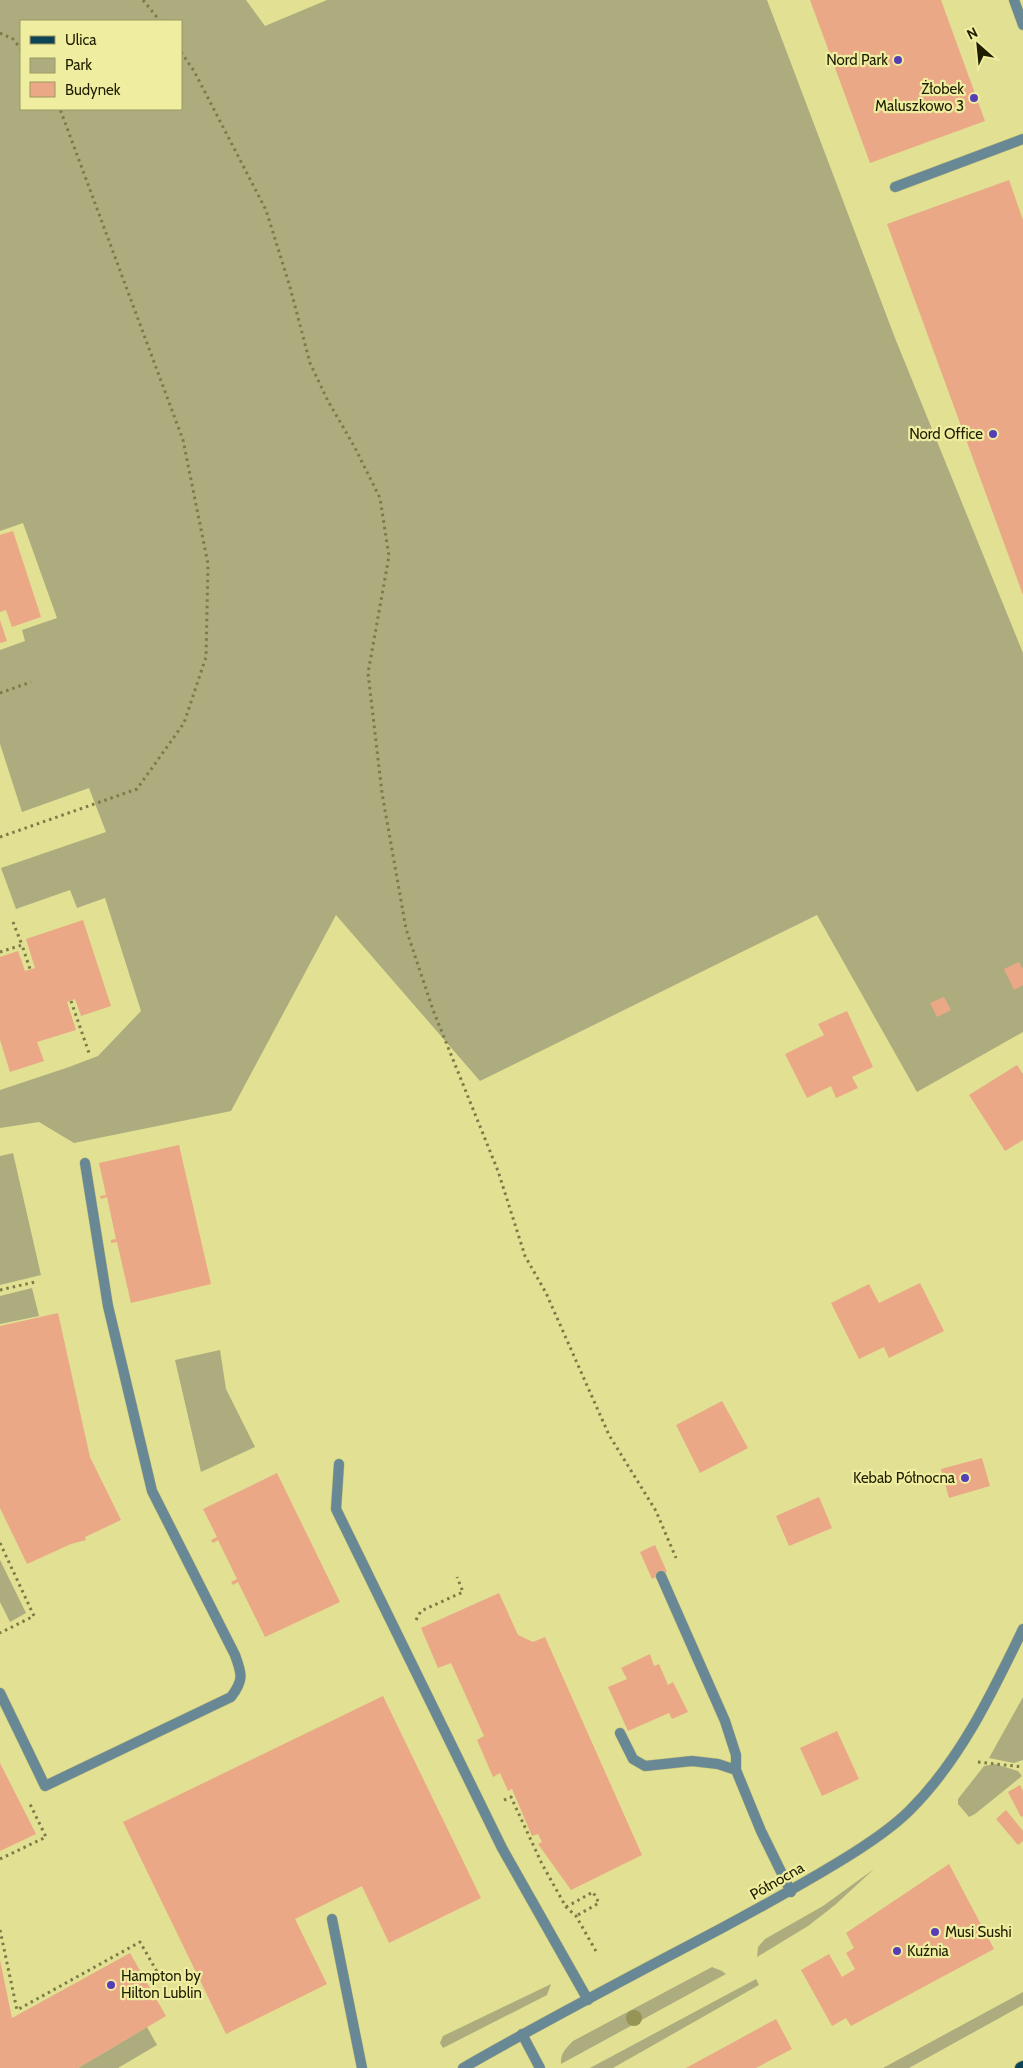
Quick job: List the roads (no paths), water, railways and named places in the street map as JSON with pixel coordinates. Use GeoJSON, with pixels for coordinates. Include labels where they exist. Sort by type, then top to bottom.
{"type":"FeatureCollection","features":[{"type":"Feature","properties":{"kind":"street"},"geometry":{"type":"LineString","coordinates":[[1014,0],[1023,24]]}},
{"type":"Feature","properties":{"kind":"street"},"geometry":{"type":"LineString","coordinates":[[895,187],[1023,139]]}},
{"type":"Feature","properties":{"kind":"street"},"geometry":{"type":"LineString","coordinates":[[0,1692],[45,1786],[231,1697],[239,1686],[242,1673],[235,1655],[152,1491],[108,1306],[85,1163]]}},
{"type":"Feature","properties":{"kind":"street"},"geometry":{"type":"LineString","coordinates":[[339,1464],[336,1509],[502,1848],[588,2000]]}},
{"type":"Feature","properties":{"kind":"street"},"geometry":{"type":"LineString","coordinates":[[661,1576],[725,1721],[736,1755],[736,1770],[761,1831],[791,1892]]}},
{"type":"Feature","properties":{"kind":"street","name":"Północna"},"geometry":{"type":"LineString","coordinates":[[463,2068],[522,2034],[791,1892],[862,1848],[882,1833],[909,1811],[956,1754],[977,1720],[1023,1629]]}},
{"type":"Feature","properties":{"kind":"street"},"geometry":{"type":"LineString","coordinates":[[620,1733],[633,1759],[645,1766],[692,1760],[718,1764],[736,1770]]}},
{"type":"Feature","properties":{"kind":"street"},"geometry":{"type":"LineString","coordinates":[[332,1919],[362,2068]]}},
{"type":"Feature","properties":{"kind":"street"},"geometry":{"type":"LineString","coordinates":[[522,2034],[540,2068]]}},
{"type":"Feature","properties":{"kind":"place","name":"Nord Park"},"geometry":{"type":"Point","coordinates":[898,60]}},
{"type":"Feature","properties":{"kind":"place","name":"Żłobek Maluszkowo 3"},"geometry":{"type":"Point","coordinates":[974,98]}},
{"type":"Feature","properties":{"kind":"place","name":"Nord Office"},"geometry":{"type":"Point","coordinates":[993,434]}},
{"type":"Feature","properties":{"kind":"place","name":"Kebab Północna"},"geometry":{"type":"Point","coordinates":[965,1478]}},
{"type":"Feature","properties":{"kind":"place","name":"Musi Sushi"},"geometry":{"type":"Point","coordinates":[935,1932]}},
{"type":"Feature","properties":{"kind":"place","name":"Kuźnia"},"geometry":{"type":"Point","coordinates":[897,1951]}},
{"type":"Feature","properties":{"kind":"place","name":"Hampton by Hilton Lublin"},"geometry":{"type":"Point","coordinates":[111,1985]}}]}
